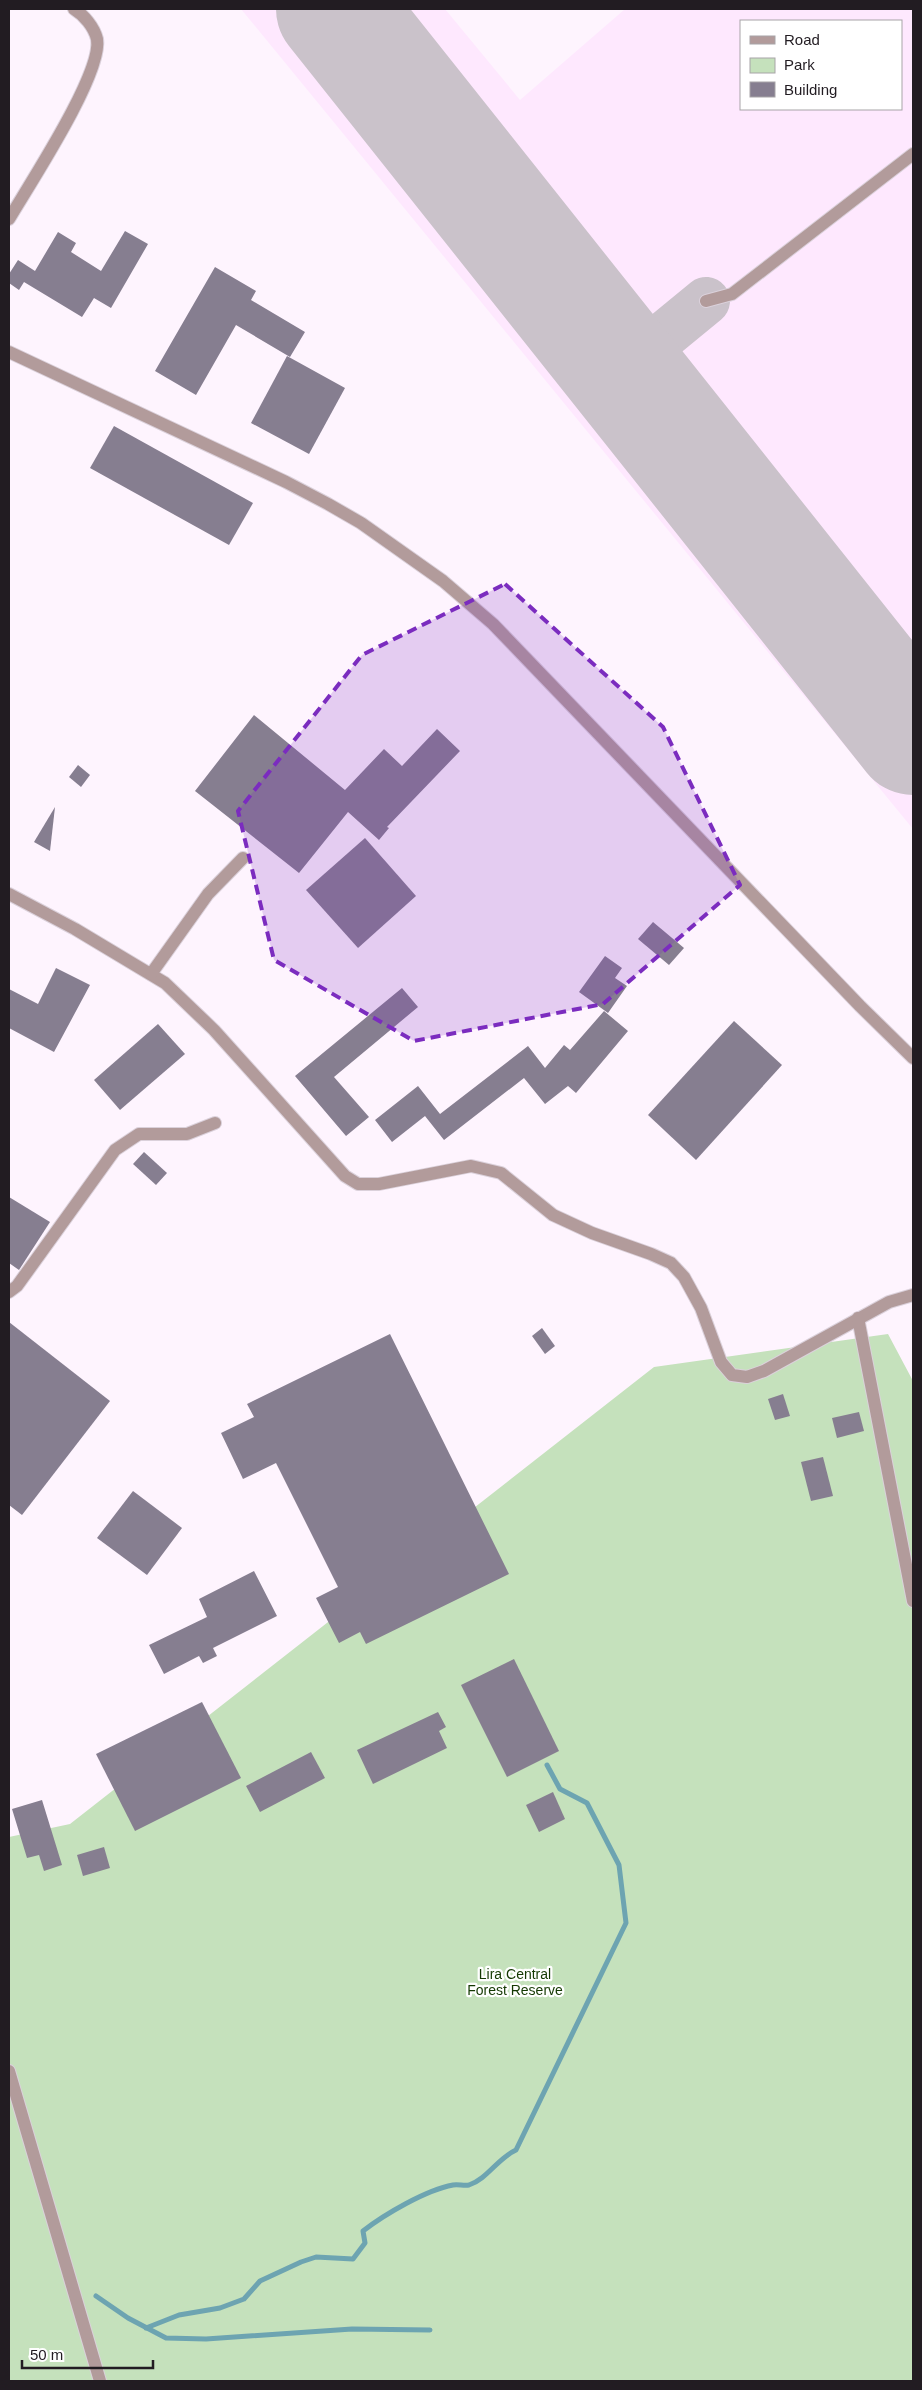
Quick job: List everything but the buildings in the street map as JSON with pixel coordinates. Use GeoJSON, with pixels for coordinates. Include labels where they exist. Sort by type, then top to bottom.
{"type":"FeatureCollection","features":[{"type":"Feature","properties":{"kind":"street"},"geometry":{"type":"LineString","coordinates":[[9,220],[87,84],[96,56],[97,39],[91,26],[74,9]]}},
{"type":"Feature","properties":{"kind":"street"},"geometry":{"type":"LineString","coordinates":[[706,300],[732,294],[913,154]]}},
{"type":"Feature","properties":{"kind":"street"},"geometry":{"type":"LineString","coordinates":[[9,352],[286,482],[362,523],[443,581],[493,624],[860,1006],[913,1058]]}},
{"type":"Feature","properties":{"kind":"street"},"geometry":{"type":"LineString","coordinates":[[151,974],[208,894],[243,858]]}},
{"type":"Feature","properties":{"kind":"street"},"geometry":{"type":"LineString","coordinates":[[9,894],[76,929],[151,974],[191,1006],[345,1176],[358,1184],[379,1184],[470,1166],[481,1167],[501,1173],[553,1215],[592,1233],[671,1263],[684,1277],[701,1308],[721,1362],[732,1375],[747,1378],[764,1371],[889,1302],[913,1295]]}},
{"type":"Feature","properties":{"kind":"street"},"geometry":{"type":"LineString","coordinates":[[9,1292],[18,1286],[115,1150],[139,1134],[187,1134],[215,1123]]}},
{"type":"Feature","properties":{"kind":"street"},"geometry":{"type":"LineString","coordinates":[[858,1318],[913,1601]]}},
{"type":"Feature","properties":{"kind":"street"},"geometry":{"type":"LineString","coordinates":[[9,2071],[100,2381]]}},
{"type":"Feature","properties":{"kind":"highlighted area"},"geometry":{"type":"Polygon","coordinates":[[[505,584],[663,727],[740,885],[603,1004],[414,1041],[274,960],[238,811],[362,655],[505,584]]]}},
{"type":"Feature","properties":{"kind":"shaded area"},"geometry":{"type":"Polygon","coordinates":[[[241,9],[445,9],[520,100],[625,9],[913,9],[913,829],[241,9]]]}},
{"type":"Feature","properties":{"kind":"green space","name":"Lira Central Forest Reserve"},"geometry":{"type":"Polygon","coordinates":[[[888,1334],[913,1381],[913,2381],[9,2381],[9,1837],[70,1824],[654,1367],[888,1334]]]}},
{"type":"Feature","properties":{"kind":"waterway"},"geometry":{"type":"LineString","coordinates":[[146,2328],[179,2315],[220,2308],[244,2299],[260,2281],[301,2262],[316,2257],[353,2259],[365,2243],[363,2231],[383,2217],[431,2192],[453,2185],[469,2185],[475,2182],[516,2150],[626,1923],[619,1865],[587,1803],[560,1789],[547,1765]]}},
{"type":"Feature","properties":{"kind":"waterway"},"geometry":{"type":"LineString","coordinates":[[96,2296],[128,2318],[166,2338],[206,2339],[352,2329],[430,2330]]}},
{"type":"Feature","properties":{"kind":"taxiway"},"geometry":{"type":"LineString","coordinates":[[622,370],[706,301]]}},
{"type":"Feature","properties":{"kind":"runway"},"geometry":{"type":"LineString","coordinates":[[335,9],[913,736]]}}]}
